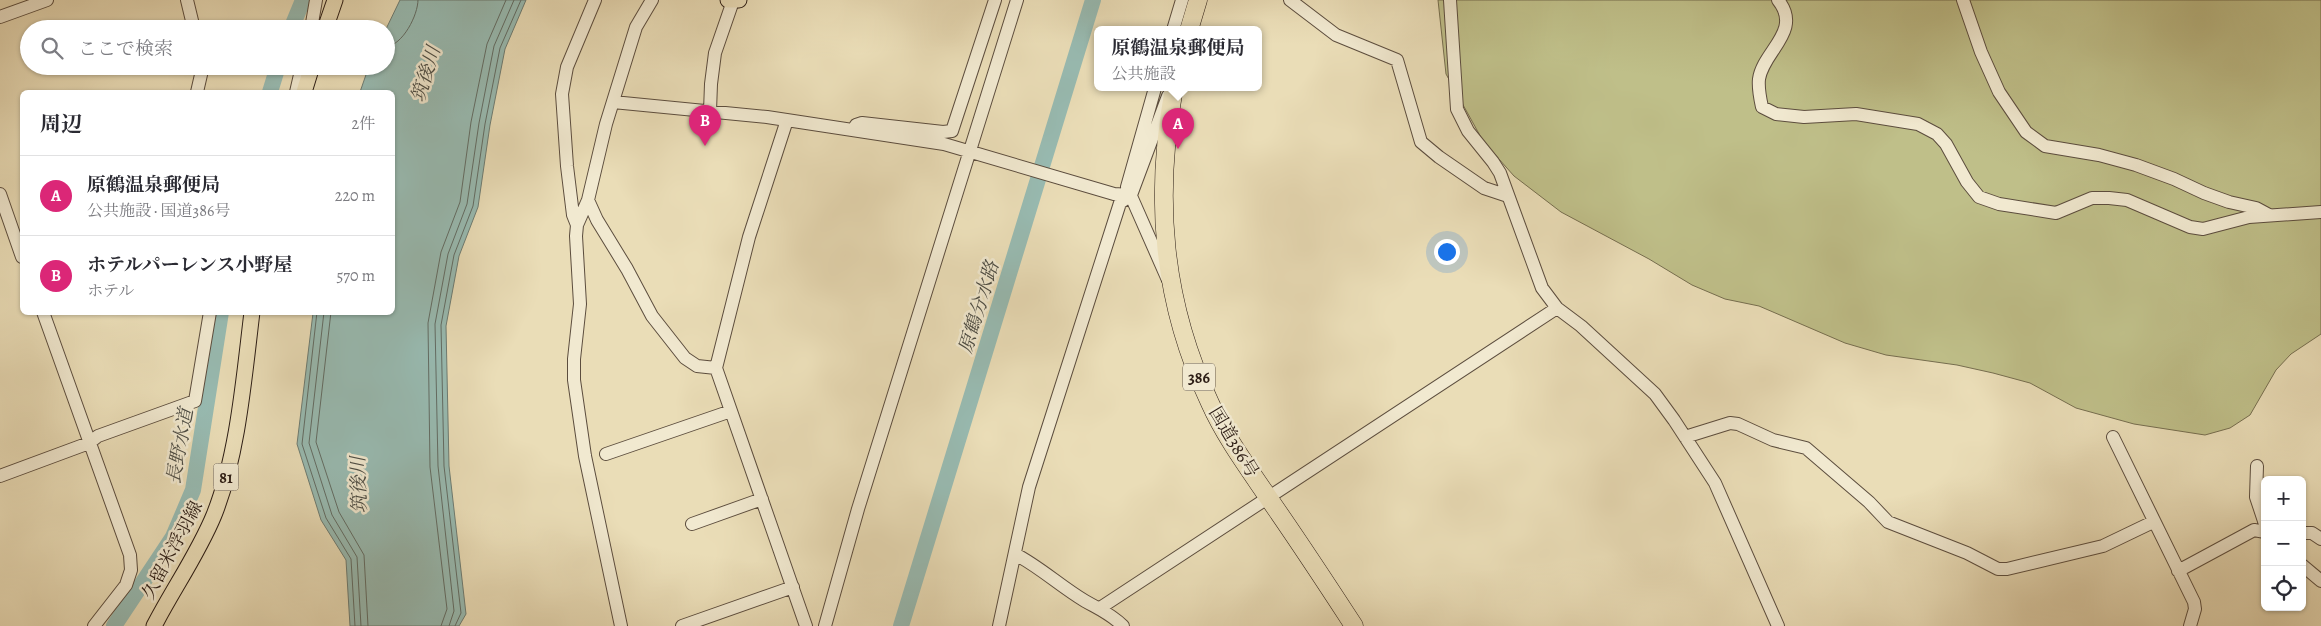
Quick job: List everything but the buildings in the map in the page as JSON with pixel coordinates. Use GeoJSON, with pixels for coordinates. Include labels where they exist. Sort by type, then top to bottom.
{"type":"FeatureCollection","features":[{"type":"Feature","properties":{"kind":"highway"},"geometry":{"type":"LineString","coordinates":[[1190,26],[1198,0]]}},
{"type":"Feature","properties":{"kind":"highway","name":"国道386号"},"geometry":{"type":"LineString","coordinates":[[1173,91],[1166,142],[1163,218],[1171,286],[1184,337],[1210,404],[1225,431],[1354,626]]}},
{"type":"Feature","properties":{"kind":"main road"},"geometry":{"type":"LineString","coordinates":[[328,20],[336,0]]}},
{"type":"Feature","properties":{"kind":"main road"},"geometry":{"type":"LineString","coordinates":[[305,90],[309,75]]}},
{"type":"Feature","properties":{"kind":"main road","name":"久留米浮羽線"},"geometry":{"type":"LineString","coordinates":[[154,626],[201,542],[214,516],[223,489],[239,410],[252,315]]}},
{"type":"Feature","properties":{"kind":"street"},"geometry":{"type":"LineString","coordinates":[[0,17],[47,0]]}},
{"type":"Feature","properties":{"kind":"street"},"geometry":{"type":"LineString","coordinates":[[188,0],[192,20]]}},
{"type":"Feature","properties":{"kind":"street"},"geometry":{"type":"LineString","coordinates":[[312,20],[316,0]]}},
{"type":"Feature","properties":{"kind":"street"},"geometry":{"type":"LineString","coordinates":[[577,225],[573,215],[567,166],[562,94],[567,68],[594,0]]}},
{"type":"Feature","properties":{"kind":"street"},"geometry":{"type":"LineString","coordinates":[[622,626],[585,456],[574,380],[574,360],[580,304],[576,236],[577,225],[588,200],[613,102],[636,27],[652,0]]}},
{"type":"Feature","properties":{"kind":"street"},"geometry":{"type":"LineString","coordinates":[[710,111],[715,53],[733,0]]}},
{"type":"Feature","properties":{"kind":"street"},"geometry":{"type":"LineString","coordinates":[[841,128],[862,123],[943,132],[952,131],[995,0]]}},
{"type":"Feature","properties":{"kind":"street"},"geometry":{"type":"LineString","coordinates":[[825,626],[858,509],[973,152],[1017,0]]}},
{"type":"Feature","properties":{"kind":"street"},"geometry":{"type":"LineString","coordinates":[[1173,26],[1182,0]]}},
{"type":"Feature","properties":{"kind":"street"},"geometry":{"type":"LineString","coordinates":[[1290,0],[1336,35],[1397,60],[1421,142],[1438,157],[1484,188],[1508,196]]}},
{"type":"Feature","properties":{"kind":"street"},"geometry":{"type":"LineString","coordinates":[[1450,0],[1457,110],[1468,131],[1493,162],[1508,196],[1542,288],[1557,308],[1581,326],[1655,394],[1686,437],[1715,483],[1778,626]]}},
{"type":"Feature","properties":{"kind":"street"},"geometry":{"type":"LineString","coordinates":[[1778,0],[1786,22],[1784,34],[1764,65],[1759,79],[1762,107],[1776,114],[1804,117],[1856,114],[1918,124],[1937,134],[1946,144],[1967,182],[1979,197],[1999,204],[2056,213],[2092,198],[2127,200],[2190,228],[2203,229],[2269,215],[2321,212]]}},
{"type":"Feature","properties":{"kind":"street"},"geometry":{"type":"LineString","coordinates":[[1963,0],[1980,52],[1999,92],[2026,132],[2045,146],[2099,155],[2136,166],[2174,179],[2229,202],[2256,208],[2269,215]]}},
{"type":"Feature","properties":{"kind":"street"},"geometry":{"type":"LineString","coordinates":[[197,90],[201,75]]}},
{"type":"Feature","properties":{"kind":"street"},"geometry":{"type":"LineString","coordinates":[[296,90],[300,75]]}},
{"type":"Feature","properties":{"kind":"street"},"geometry":{"type":"LineString","coordinates":[[1155,91],[1127,187],[1158,262],[1171,286]]}},
{"type":"Feature","properties":{"kind":"street"},"geometry":{"type":"LineString","coordinates":[[999,626],[1029,487],[1120,203],[1131,195],[1172,91]]}},
{"type":"Feature","properties":{"kind":"street"},"geometry":{"type":"LineString","coordinates":[[613,102],[787,120],[944,144],[1114,194],[1131,195]]}},
{"type":"Feature","properties":{"kind":"street"},"geometry":{"type":"LineString","coordinates":[[787,120],[749,237],[716,368],[806,626]]}},
{"type":"Feature","properties":{"kind":"street"},"geometry":{"type":"LineString","coordinates":[[0,194],[20,251]]}},
{"type":"Feature","properties":{"kind":"street"},"geometry":{"type":"LineString","coordinates":[[588,200],[597,220],[627,269],[652,316],[685,358],[697,366],[716,368]]}},
{"type":"Feature","properties":{"kind":"street"},"geometry":{"type":"LineString","coordinates":[[1100,608],[1557,308]]}},
{"type":"Feature","properties":{"kind":"street"},"geometry":{"type":"LineString","coordinates":[[43,315],[130,555],[131,570],[126,585],[94,626]]}},
{"type":"Feature","properties":{"kind":"street"},"geometry":{"type":"LineString","coordinates":[[0,476],[90,443],[98,436],[195,401],[209,315]]}},
{"type":"Feature","properties":{"kind":"street"},"geometry":{"type":"LineString","coordinates":[[606,454],[731,411]]}},
{"type":"Feature","properties":{"kind":"street"},"geometry":{"type":"LineString","coordinates":[[1686,437],[1730,423],[1738,424],[1772,440],[1806,448],[1869,502],[1888,522],[1967,553],[1998,568],[2006,569],[2094,548],[2153,522]]}},
{"type":"Feature","properties":{"kind":"street"},"geometry":{"type":"LineString","coordinates":[[2113,437],[2195,608],[2190,626]]}},
{"type":"Feature","properties":{"kind":"street"},"geometry":{"type":"LineString","coordinates":[[2257,466],[2256,496],[2264,521]]}},
{"type":"Feature","properties":{"kind":"street"},"geometry":{"type":"LineString","coordinates":[[692,524],[762,499]]}},
{"type":"Feature","properties":{"kind":"street"},"geometry":{"type":"LineString","coordinates":[[2178,571],[2254,530],[2261,531]]}},
{"type":"Feature","properties":{"kind":"street"},"geometry":{"type":"LineString","coordinates":[[2306,533],[2312,533],[2321,539]]}},
{"type":"Feature","properties":{"kind":"street"},"geometry":{"type":"LineString","coordinates":[[1014,554],[1035,564],[1086,602],[1100,608],[1123,626]]}},
{"type":"Feature","properties":{"kind":"street"},"geometry":{"type":"LineString","coordinates":[[2303,566],[2321,581]]}},
{"type":"Feature","properties":{"kind":"street"},"geometry":{"type":"LineString","coordinates":[[682,626],[793,587]]}},
{"type":"Feature","properties":{"kind":"green space"},"geometry":{"type":"Polygon","coordinates":[[[1438,0],[2321,0],[2321,334],[2291,354],[2276,370],[2250,415],[2230,428],[2205,435],[2134,424],[2076,408],[2030,383],[1993,373],[1957,365],[1886,355],[1845,343],[1759,306],[1725,299],[1692,285],[1649,259],[1561,212],[1514,176],[1483,141],[1446,74],[1438,0]]]}},
{"type":"Feature","properties":{"kind":"water","name":"筑後川"},"geometry":{"type":"Polygon","coordinates":[[[400,0],[526,0],[505,49],[490,125],[478,207],[459,256],[446,326],[449,466],[466,614],[459,626],[350,626],[346,560],[321,520],[297,444],[313,315],[395,315],[395,90],[361,90],[366,75],[395,75],[395,20],[390,20],[400,0]]]}},
{"type":"Feature","properties":{"kind":"waterway","name":"長野水道"},"geometry":{"type":"LineString","coordinates":[[295,20],[303,0]]}},
{"type":"Feature","properties":{"kind":"waterway","name":"原鶴分水路"},"geometry":{"type":"LineString","coordinates":[[901,626],[1093,0]]}},
{"type":"Feature","properties":{"kind":"waterway","name":"長野水道"},"geometry":{"type":"LineString","coordinates":[[271,90],[275,75]]}},
{"type":"Feature","properties":{"kind":"waterway","name":"長野水道"},"geometry":{"type":"LineString","coordinates":[[114,626],[173,537],[193,490],[221,315]]}},
{"type":"Feature","properties":{"kind":"place","name":"ホテルパーレンス小野屋"},"geometry":{"type":"Point","coordinates":[705,146]}},
{"type":"Feature","properties":{"kind":"place","name":"原鶴温泉郵便局"},"geometry":{"type":"Point","coordinates":[1178,149]}}]}
